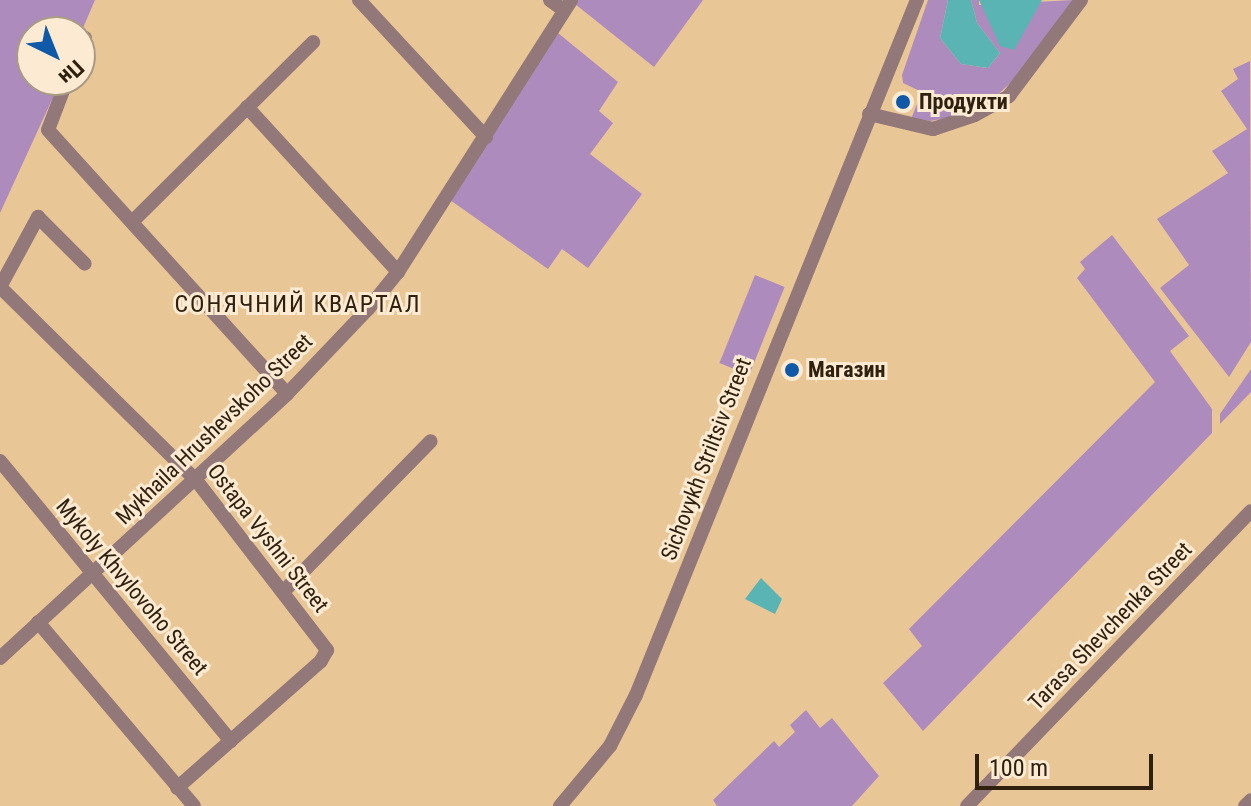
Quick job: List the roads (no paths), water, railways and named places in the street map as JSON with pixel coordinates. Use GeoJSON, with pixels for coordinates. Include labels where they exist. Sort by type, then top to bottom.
{"type":"FeatureCollection","features":[{"type":"Feature","properties":{"kind":"street"},"geometry":{"type":"LineString","coordinates":[[359,0],[486,137]]}},
{"type":"Feature","properties":{"kind":"street","name":"Mykhaila Hrushevskoho Street"},"geometry":{"type":"LineString","coordinates":[[0,658],[287,394],[398,272],[567,5],[550,0]]}},
{"type":"Feature","properties":{"kind":"street","name":"Sichovykh Striltsiv Street"},"geometry":{"type":"LineString","coordinates":[[560,806],[610,746],[636,695],[917,0]]}},
{"type":"Feature","properties":{"kind":"street"},"geometry":{"type":"LineString","coordinates":[[869,114],[933,129],[971,118],[1009,96],[1081,0]]}},
{"type":"Feature","properties":{"kind":"street"},"geometry":{"type":"LineString","coordinates":[[133,221],[313,42]]}},
{"type":"Feature","properties":{"kind":"street"},"geometry":{"type":"LineString","coordinates":[[61,96],[48,130],[287,394]]}},
{"type":"Feature","properties":{"kind":"street"},"geometry":{"type":"LineString","coordinates":[[247,107],[398,272]]}},
{"type":"Feature","properties":{"kind":"street"},"geometry":{"type":"LineString","coordinates":[[0,287],[38,217],[85,264]]}},
{"type":"Feature","properties":{"kind":"street","name":"Ostapa Vyshni Street"},"geometry":{"type":"LineString","coordinates":[[0,287],[196,480],[327,650],[231,741]]}},
{"type":"Feature","properties":{"kind":"street"},"geometry":{"type":"LineString","coordinates":[[283,592],[431,441]]}},
{"type":"Feature","properties":{"kind":"street","name":"Mykoly Khvylovoho Street"},"geometry":{"type":"LineString","coordinates":[[0,461],[231,741]]}},
{"type":"Feature","properties":{"kind":"street","name":"Tarasa Shevchenka Street"},"geometry":{"type":"LineString","coordinates":[[967,806],[1251,511]]}},
{"type":"Feature","properties":{"kind":"street"},"geometry":{"type":"LineString","coordinates":[[38,622],[194,806]]}},
{"type":"Feature","properties":{"kind":"street"},"geometry":{"type":"LineString","coordinates":[[177,788],[231,741]]}},
{"type":"Feature","properties":{"kind":"street"},"geometry":{"type":"LineString","coordinates":[[1245,806],[1251,800]]}},
{"type":"Feature","properties":{"kind":"water"},"geometry":{"type":"Polygon","coordinates":[[[948,0],[971,0],[977,23],[1000,53],[988,68],[961,64],[940,38],[948,0]]]}},
{"type":"Feature","properties":{"kind":"water"},"geometry":{"type":"Polygon","coordinates":[[[979,0],[1042,0],[1014,50],[1000,46],[979,0]]]}},
{"type":"Feature","properties":{"kind":"water"},"geometry":{"type":"Polygon","coordinates":[[[761,578],[782,599],[775,614],[745,599],[761,578]]]}},
{"type":"Feature","properties":{"kind":"place","name":"Продукти"},"geometry":{"type":"Point","coordinates":[903,102]}},
{"type":"Feature","properties":{"kind":"place","name":"Магазин"},"geometry":{"type":"Point","coordinates":[792,370]}},
{"type":"Feature","properties":{"kind":"district","name":"СОНЯЧНИЙ КВАРТАЛ"},"geometry":{"type":"Point","coordinates":[298,305]}}]}
